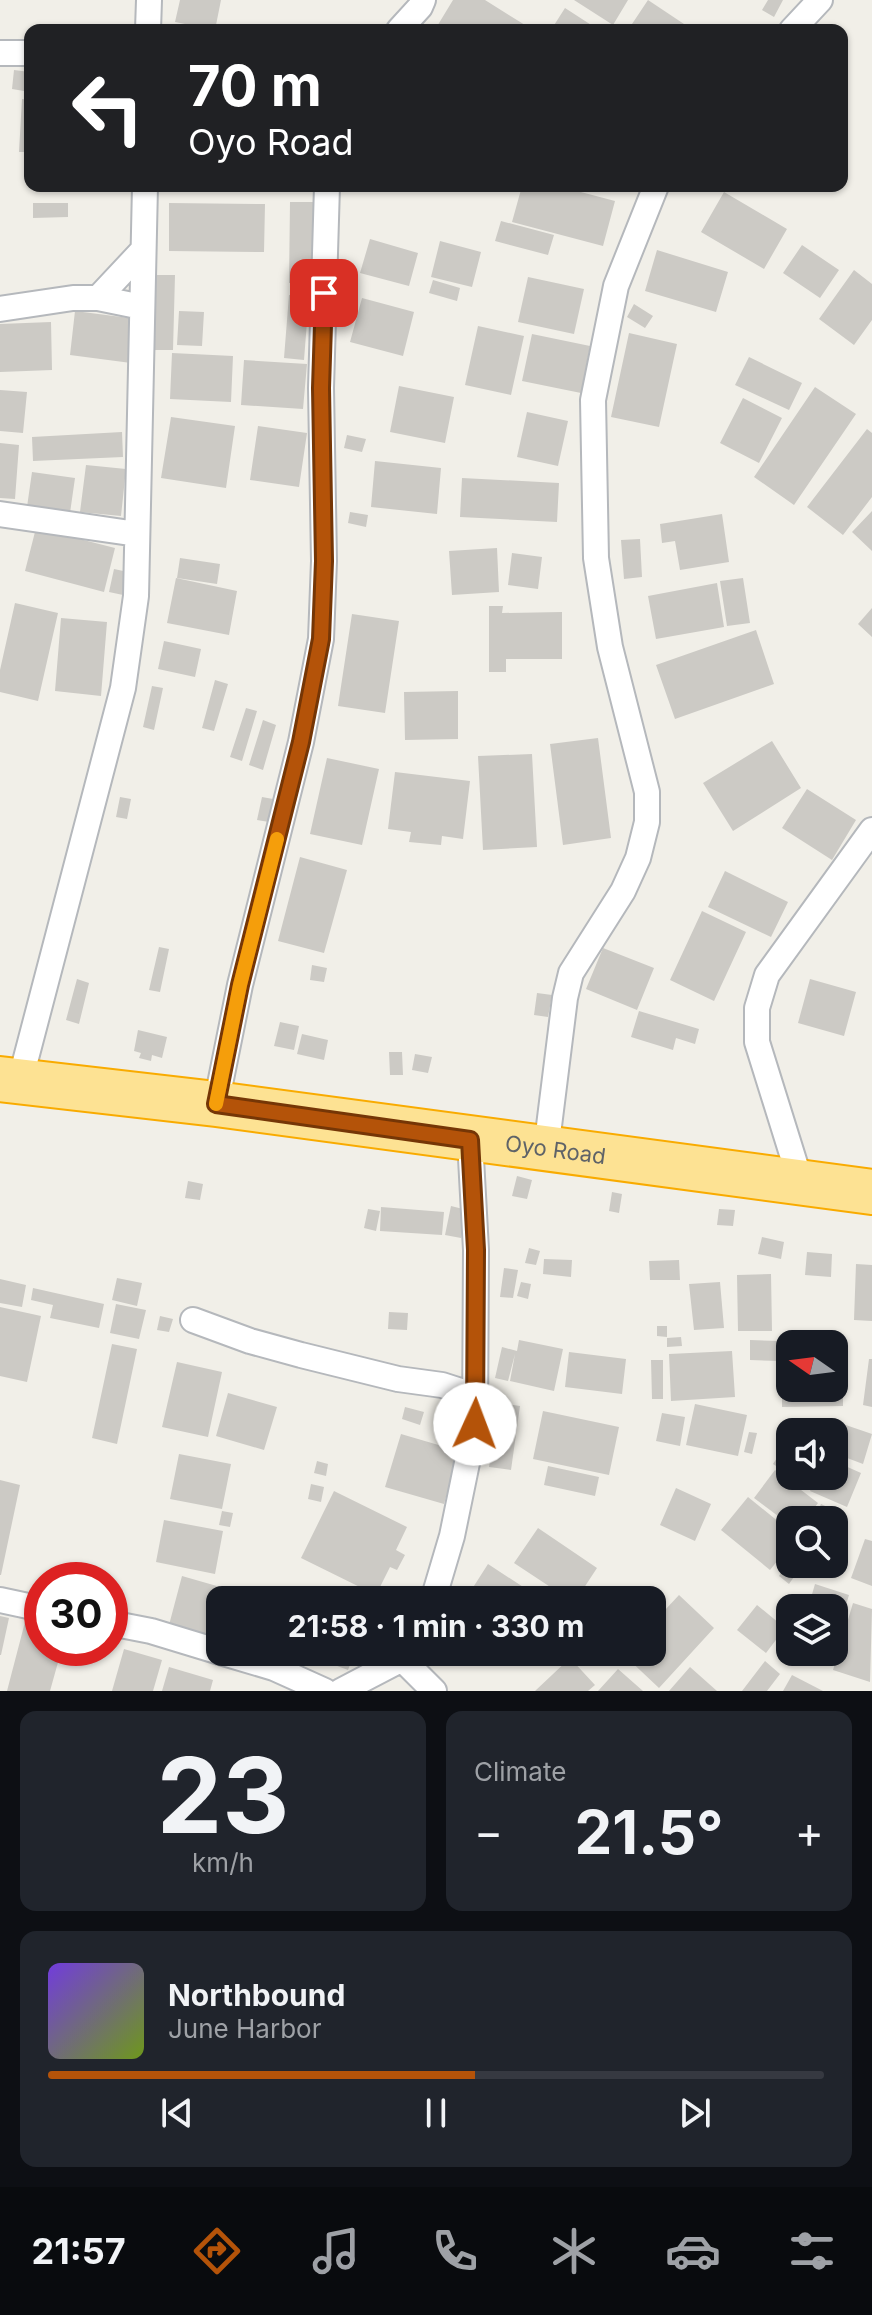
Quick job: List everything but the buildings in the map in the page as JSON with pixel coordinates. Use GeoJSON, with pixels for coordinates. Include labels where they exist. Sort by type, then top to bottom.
{"type":"FeatureCollection","features":[{"type":"Feature","properties":{"kind":"highway","name":"Oyo Road"},"geometry":{"type":"LineString","coordinates":[[10,1080],[216,1104],[872,1192]]}},
{"type":"Feature","properties":{"kind":"street"},"geometry":{"type":"LineString","coordinates":[[148,24],[149,0]]}},
{"type":"Feature","properties":{"kind":"street"},"geometry":{"type":"LineString","coordinates":[[404,24],[423,0]]}},
{"type":"Feature","properties":{"kind":"street"},"geometry":{"type":"LineString","coordinates":[[798,24],[820,0]]}},
{"type":"Feature","properties":{"kind":"street"},"geometry":{"type":"LineString","coordinates":[[0,53],[24,53]]}},
{"type":"Feature","properties":{"kind":"street"},"geometry":{"type":"LineString","coordinates":[[10,1080],[123,688],[136,596],[145,192]]}},
{"type":"Feature","properties":{"kind":"street"},"geometry":{"type":"LineString","coordinates":[[216,1104],[240,985],[301,742],[321,639],[324,561],[321,388],[327,192]]}},
{"type":"Feature","properties":{"kind":"street"},"geometry":{"type":"LineString","coordinates":[[546,1150],[565,998],[571,973],[623,891],[638,858],[647,822],[647,792],[610,647],[596,558],[593,400],[616,286],[654,192]]}},
{"type":"Feature","properties":{"kind":"street"},"geometry":{"type":"LineString","coordinates":[[98,298],[143,250]]}},
{"type":"Feature","properties":{"kind":"street"},"geometry":{"type":"LineString","coordinates":[[0,309],[73,298],[98,298],[142,307]]}},
{"type":"Feature","properties":{"kind":"street"},"geometry":{"type":"LineString","coordinates":[[0,514],[137,534]]}},
{"type":"Feature","properties":{"kind":"street"},"geometry":{"type":"LineString","coordinates":[[801,1183],[757,1042],[757,1008],[767,975],[872,830]]}},
{"type":"Feature","properties":{"kind":"street"},"geometry":{"type":"LineString","coordinates":[[437,1586],[455,1522],[475,1424],[476,1250],[470,1140]]}},
{"type":"Feature","properties":{"kind":"street"},"geometry":{"type":"LineString","coordinates":[[193,1320],[301,1355],[398,1379],[442,1385],[476,1396]]}},
{"type":"Feature","properties":{"kind":"street"},"geometry":{"type":"LineString","coordinates":[[0,1600],[24,1605]]}},
{"type":"Feature","properties":{"kind":"street"},"geometry":{"type":"LineString","coordinates":[[128,1627],[206,1648]]}},
{"type":"Feature","properties":{"kind":"street"},"geometry":{"type":"LineString","coordinates":[[267,1666],[325,1691]]}},
{"type":"Feature","properties":{"kind":"street"},"geometry":{"type":"LineString","coordinates":[[341,1691],[386,1666]]}},
{"type":"Feature","properties":{"kind":"street"},"geometry":{"type":"LineString","coordinates":[[413,1666],[434,1691]]}},
{"type":"Feature","properties":{"kind":"slow traffic"},"geometry":{"type":"LineString","coordinates":[[216,1104],[240,985],[277,839]]}},
{"type":"Feature","properties":{"kind":"route"},"geometry":{"type":"LineString","coordinates":[[324,293],[321,639],[301,742],[240,985],[216,1104],[470,1140],[476,1250],[475,1424]]}}]}
